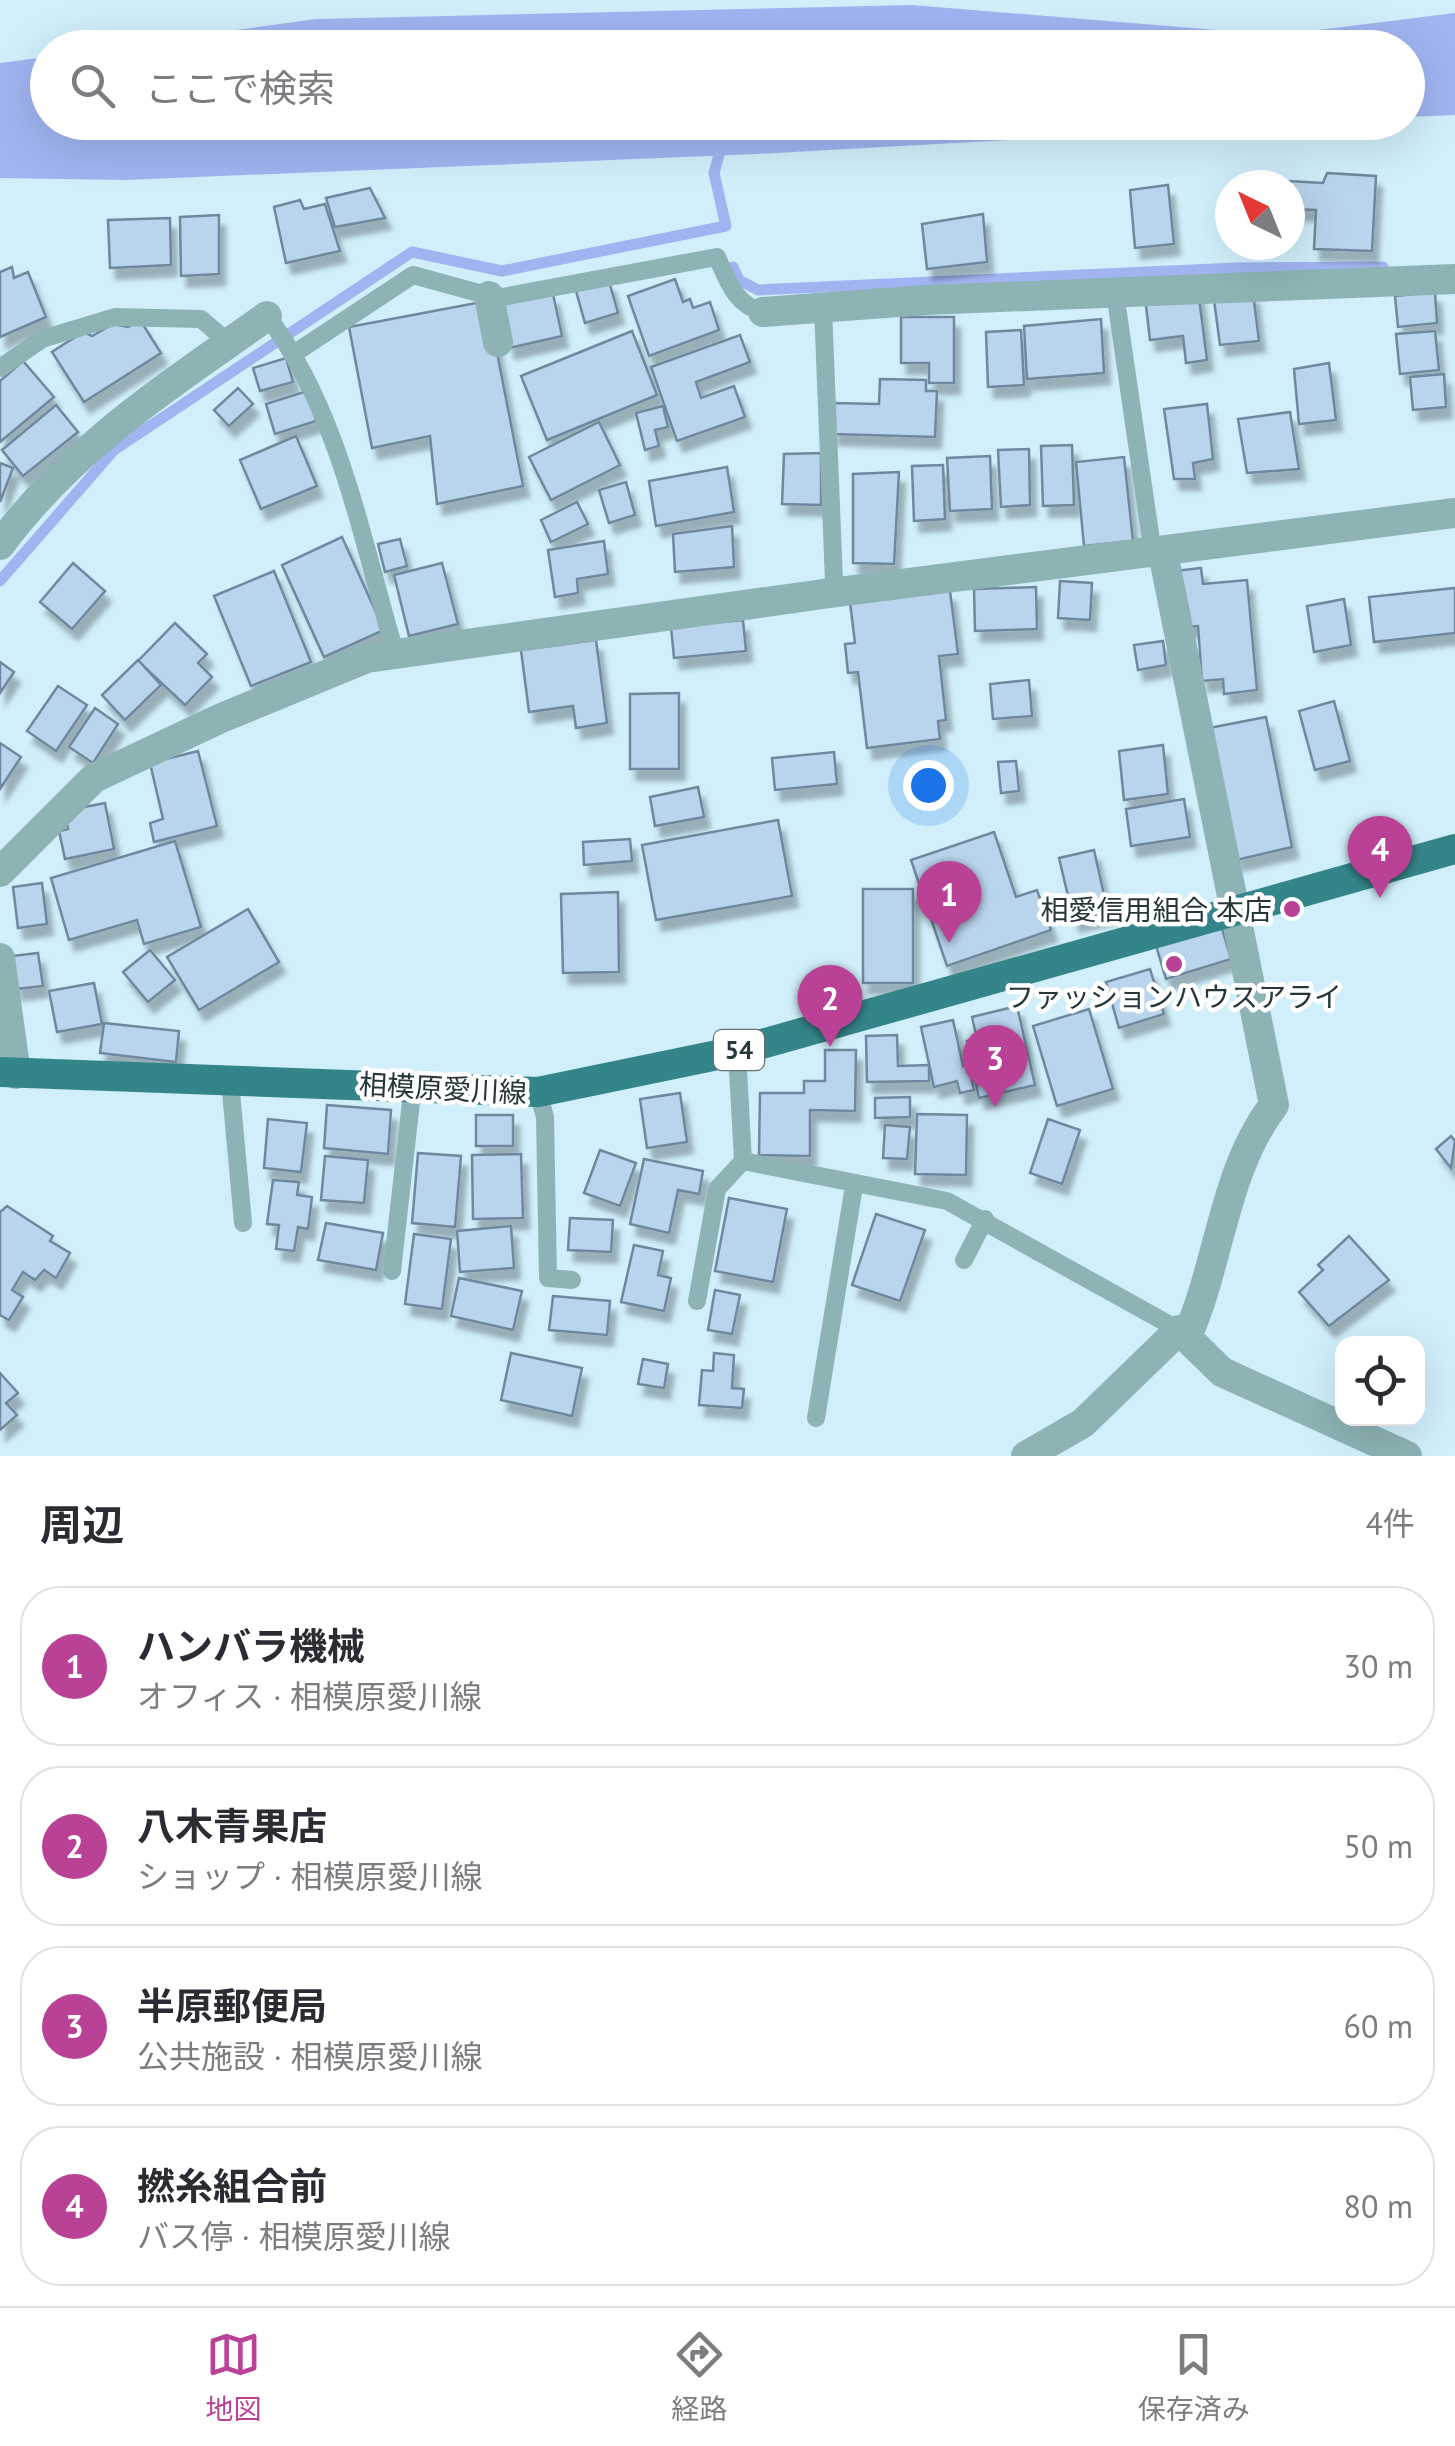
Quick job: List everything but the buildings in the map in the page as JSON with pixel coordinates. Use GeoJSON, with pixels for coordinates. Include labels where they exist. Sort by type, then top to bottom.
{"type":"FeatureCollection","features":[{"type":"Feature","properties":{"kind":"main road","name":"相模原愛川線"},"geometry":{"type":"LineString","coordinates":[[8,1073],[413,1084],[538,1092],[737,1051],[1455,849]]}},
{"type":"Feature","properties":{"kind":"street"},"geometry":{"type":"LineString","coordinates":[[764,312],[1115,292],[1455,279]]}},
{"type":"Feature","properties":{"kind":"street"},"geometry":{"type":"LineString","coordinates":[[489,296],[498,342]]}},
{"type":"Feature","properties":{"kind":"street"},"geometry":{"type":"LineString","coordinates":[[0,545],[50,482],[97,438],[267,316]]}},
{"type":"Feature","properties":{"kind":"street"},"geometry":{"type":"LineString","coordinates":[[0,872],[94,778],[219,718],[367,658],[830,593],[1455,513]]}},
{"type":"Feature","properties":{"kind":"street"},"geometry":{"type":"LineString","coordinates":[[1026,1456],[1083,1422],[1183,1333],[1203,1302],[1239,1169],[1274,1106],[1158,553]]}},
{"type":"Feature","properties":{"kind":"street"},"geometry":{"type":"LineString","coordinates":[[0,958],[8,1073]]}},
{"type":"Feature","properties":{"kind":"street"},"geometry":{"type":"LineString","coordinates":[[1183,1333],[1222,1372],[1406,1456]]}},
{"type":"Feature","properties":{"kind":"lane"},"geometry":{"type":"LineString","coordinates":[[295,352],[413,275],[497,298],[717,257],[736,297],[750,309],[764,312]]}},
{"type":"Feature","properties":{"kind":"lane"},"geometry":{"type":"LineString","coordinates":[[1115,292],[1158,553]]}},
{"type":"Feature","properties":{"kind":"lane"},"geometry":{"type":"LineString","coordinates":[[823,308],[834,581],[830,593]]}},
{"type":"Feature","properties":{"kind":"lane"},"geometry":{"type":"LineString","coordinates":[[267,316],[295,352],[330,438],[396,652]]}},
{"type":"Feature","properties":{"kind":"lane"},"geometry":{"type":"LineString","coordinates":[[0,368],[42,338],[115,317],[201,319],[229,343]]}},
{"type":"Feature","properties":{"kind":"lane"},"geometry":{"type":"LineString","coordinates":[[697,1300],[717,1189],[744,1160],[737,1051]]}},
{"type":"Feature","properties":{"kind":"lane"},"geometry":{"type":"LineString","coordinates":[[230,1081],[243,1223]]}},
{"type":"Feature","properties":{"kind":"lane"},"geometry":{"type":"LineString","coordinates":[[392,1271],[413,1084]]}},
{"type":"Feature","properties":{"kind":"lane"},"geometry":{"type":"LineString","coordinates":[[538,1092],[545,1117],[548,1278],[572,1280]]}},
{"type":"Feature","properties":{"kind":"lane"},"geometry":{"type":"LineString","coordinates":[[744,1160],[854,1186],[948,1201],[1183,1333]]}},
{"type":"Feature","properties":{"kind":"lane"},"geometry":{"type":"LineString","coordinates":[[816,1418],[854,1186]]}},
{"type":"Feature","properties":{"kind":"lane"},"geometry":{"type":"LineString","coordinates":[[964,1260],[984,1220]]}},
{"type":"Feature","properties":{"kind":"water"},"geometry":{"type":"Polygon","coordinates":[[[912,5],[1217,30],[237,30],[316,19],[912,5]]]}},
{"type":"Feature","properties":{"kind":"water"},"geometry":{"type":"Polygon","coordinates":[[[1455,13],[1455,115],[1425,116],[1425,30],[1318,30],[1455,13]]]}},
{"type":"Feature","properties":{"kind":"water"},"geometry":{"type":"Polygon","coordinates":[[[30,59],[30,140],[1009,140],[125,180],[0,178],[0,63],[30,59]]]}},
{"type":"Feature","properties":{"kind":"waterway"},"geometry":{"type":"LineString","coordinates":[[0,581],[114,450],[412,252],[502,271],[726,226],[714,173],[723,140]]}},
{"type":"Feature","properties":{"kind":"waterway"},"geometry":{"type":"LineString","coordinates":[[733,267],[739,280],[758,290],[1235,268],[1383,267]]}},
{"type":"Feature","properties":{"kind":"place","name":"撚糸組合前"},"geometry":{"type":"Point","coordinates":[1380,898]}},
{"type":"Feature","properties":{"kind":"place","name":"相愛信用組合 本店"},"geometry":{"type":"Point","coordinates":[1292,909]}},
{"type":"Feature","properties":{"kind":"place","name":"ハンバラ機械"},"geometry":{"type":"Point","coordinates":[949,943]}},
{"type":"Feature","properties":{"kind":"place","name":"ファッションハウスアライ"},"geometry":{"type":"Point","coordinates":[1174,964]}},
{"type":"Feature","properties":{"kind":"place","name":"八木青果店"},"geometry":{"type":"Point","coordinates":[830,1047]}},
{"type":"Feature","properties":{"kind":"place","name":"半原郵便局"},"geometry":{"type":"Point","coordinates":[995,1107]}}]}
